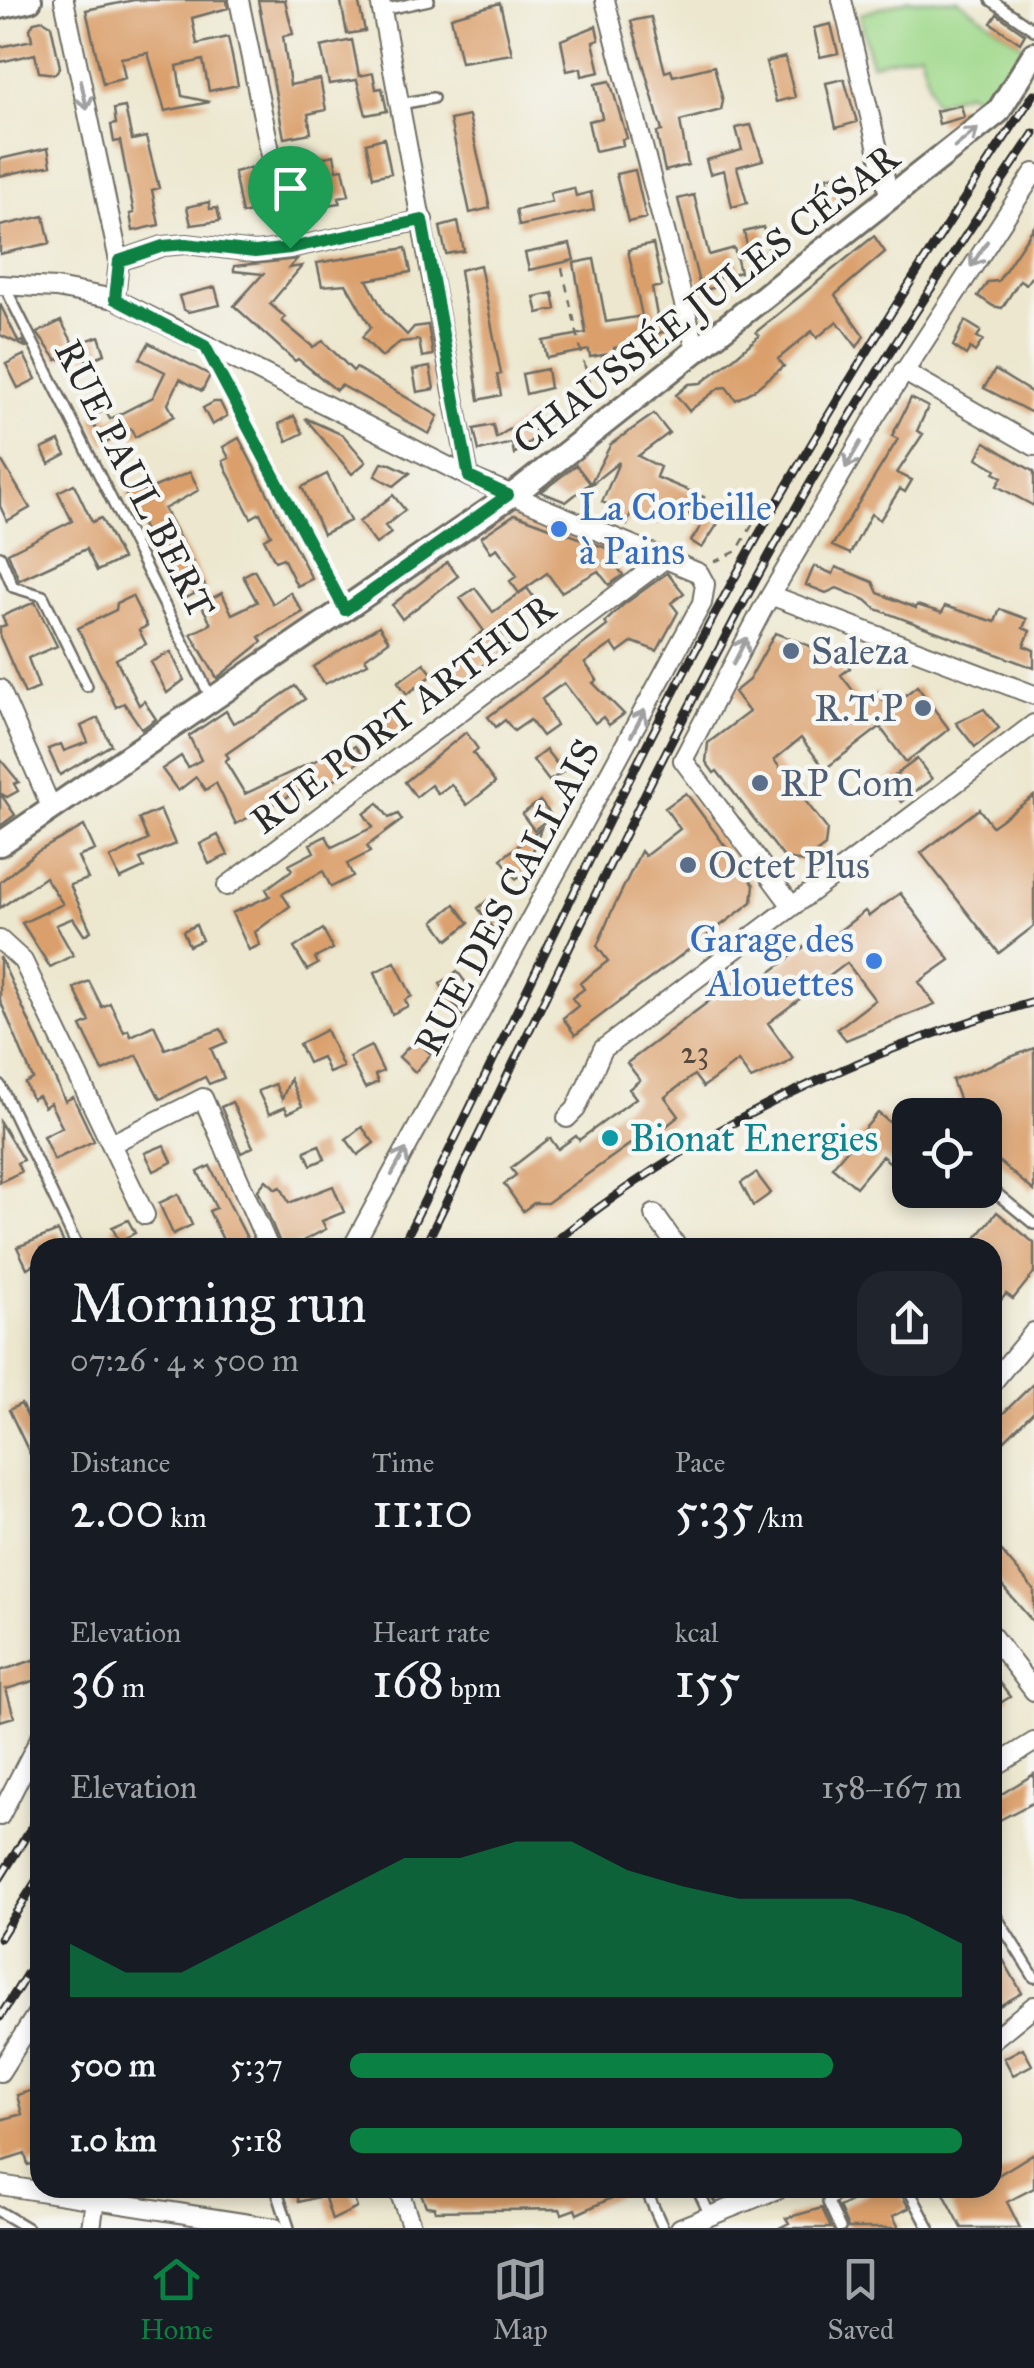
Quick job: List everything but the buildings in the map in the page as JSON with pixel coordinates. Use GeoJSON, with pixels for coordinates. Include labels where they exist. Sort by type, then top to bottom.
{"type":"FeatureCollection","features":[{"type":"Feature","properties":{"kind":"street"},"geometry":{"type":"LineString","coordinates":[[0,7],[30,0]]}},
{"type":"Feature","properties":{"kind":"street"},"geometry":{"type":"LineString","coordinates":[[64,0],[119,261],[115,299]]}},
{"type":"Feature","properties":{"kind":"street"},"geometry":{"type":"LineString","coordinates":[[239,0],[290,248]]}},
{"type":"Feature","properties":{"kind":"street"},"geometry":{"type":"LineString","coordinates":[[605,0],[696,350]]}},
{"type":"Feature","properties":{"kind":"street"},"geometry":{"type":"LineString","coordinates":[[842,0],[890,199]]}},
{"type":"Feature","properties":{"kind":"street"},"geometry":{"type":"LineString","coordinates":[[381,5],[469,477]]}},
{"type":"Feature","properties":{"kind":"street","name":"CHAUSSÉE JULES CÉSAR"},"geometry":{"type":"LineString","coordinates":[[0,844],[345,610],[599,427],[998,112],[1034,54]]}},
{"type":"Feature","properties":{"kind":"street"},"geometry":{"type":"LineString","coordinates":[[792,906],[684,760],[903,371],[1034,174]]}},
{"type":"Feature","properties":{"kind":"street"},"geometry":{"type":"LineString","coordinates":[[119,261],[163,246],[186,244],[255,252],[290,248],[422,220]]}},
{"type":"Feature","properties":{"kind":"street"},"geometry":{"type":"LineString","coordinates":[[2,285],[56,288],[115,299],[508,495],[666,558],[704,568]]}},
{"type":"Feature","properties":{"kind":"street"},"geometry":{"type":"LineString","coordinates":[[903,371],[1034,446]]}},
{"type":"Feature","properties":{"kind":"street","name":"RUE PORT ARTHUR"},"geometry":{"type":"LineString","coordinates":[[228,886],[666,558]]}},
{"type":"Feature","properties":{"kind":"street","name":"RUE DES CALLAIS"},"geometry":{"type":"LineString","coordinates":[[358,1238],[510,964],[702,602],[704,568]]}},
{"type":"Feature","properties":{"kind":"street"},"geometry":{"type":"LineString","coordinates":[[774,596],[1034,695]]}},
{"type":"Feature","properties":{"kind":"street"},"geometry":{"type":"LineString","coordinates":[[0,689],[50,807]]}},
{"type":"Feature","properties":{"kind":"street"},"geometry":{"type":"LineString","coordinates":[[567,1118],[576,1109],[603,1049],[1034,724]]}},
{"type":"Feature","properties":{"kind":"street"},"geometry":{"type":"LineString","coordinates":[[0,940],[22,961],[145,1214]]}},
{"type":"Feature","properties":{"kind":"street"},"geometry":{"type":"LineString","coordinates":[[111,1144],[204,1098],[266,1238]]}},
{"type":"Feature","properties":{"kind":"street"},"geometry":{"type":"LineString","coordinates":[[654,1214],[671,1238]]}},
{"type":"Feature","properties":{"kind":"street"},"geometry":{"type":"LineString","coordinates":[[1002,1373],[1030,1346]]}},
{"type":"Feature","properties":{"kind":"street"},"geometry":{"type":"LineString","coordinates":[[1002,1647],[1031,1680]]}},
{"type":"Feature","properties":{"kind":"street"},"geometry":{"type":"LineString","coordinates":[[1002,1762],[1034,1742]]}},
{"type":"Feature","properties":{"kind":"street"},"geometry":{"type":"LineString","coordinates":[[0,1816],[30,1758]]}},
{"type":"Feature","properties":{"kind":"street"},"geometry":{"type":"LineString","coordinates":[[1002,2032],[1034,2006]]}},
{"type":"Feature","properties":{"kind":"street"},"geometry":{"type":"LineString","coordinates":[[0,2072],[30,2025]]}},
{"type":"Feature","properties":{"kind":"street"},"geometry":{"type":"LineString","coordinates":[[0,2185],[30,2190]]}},
{"type":"Feature","properties":{"kind":"street"},"geometry":{"type":"LineString","coordinates":[[82,2198],[274,2228]]}},
{"type":"Feature","properties":{"kind":"street"},"geometry":{"type":"LineString","coordinates":[[402,2198],[412,2228]]}},
{"type":"Feature","properties":{"kind":"street"},"geometry":{"type":"LineString","coordinates":[[680,2228],[757,2198]]}},
{"type":"Feature","properties":{"kind":"street"},"geometry":{"type":"LineString","coordinates":[[92,2228],[95,2200]]}},
{"type":"Feature","properties":{"kind":"lane"},"geometry":{"type":"LineString","coordinates":[[381,5],[429,0]]}},
{"type":"Feature","properties":{"kind":"lane"},"geometry":{"type":"LineString","coordinates":[[991,0],[1034,30]]}},
{"type":"Feature","properties":{"kind":"lane"},"geometry":{"type":"LineString","coordinates":[[400,104],[433,98]]}},
{"type":"Feature","properties":{"kind":"lane","name":"RUE PAUL BERT"},"geometry":{"type":"LineString","coordinates":[[2,285],[213,701]]}},
{"type":"Feature","properties":{"kind":"lane"},"geometry":{"type":"LineString","coordinates":[[205,346],[345,610]]}},
{"type":"Feature","properties":{"kind":"lane"},"geometry":{"type":"LineString","coordinates":[[0,556],[13,587],[43,596],[87,686]]}},
{"type":"Feature","properties":{"kind":"lane"},"geometry":{"type":"LineString","coordinates":[[0,1085],[73,1238]]}},
{"type":"Feature","properties":{"kind":"lane"},"geometry":{"type":"LineString","coordinates":[[1002,1198],[1034,1224]]}},
{"type":"Feature","properties":{"kind":"lane"},"geometry":{"type":"LineString","coordinates":[[1002,1926],[1034,1977]]}},
{"type":"Feature","properties":{"kind":"lane"},"geometry":{"type":"LineString","coordinates":[[279,2198],[289,2228]]}},
{"type":"Feature","properties":{"kind":"lane"},"geometry":{"type":"LineString","coordinates":[[650,2198],[663,2228]]}},
{"type":"Feature","properties":{"kind":"lane"},"geometry":{"type":"LineString","coordinates":[[702,2198],[711,2218]]}},
{"type":"Feature","properties":{"kind":"lane"},"geometry":{"type":"LineString","coordinates":[[833,2198],[828,2202],[840,2228]]}},
{"type":"Feature","properties":{"kind":"lane"},"geometry":{"type":"LineString","coordinates":[[913,2198],[929,2228]]}},
{"type":"Feature","properties":{"kind":"lane"},"geometry":{"type":"LineString","coordinates":[[0,2212],[25,2226]]}},
{"type":"Feature","properties":{"kind":"path"},"geometry":{"type":"LineString","coordinates":[[562,268],[599,427]]}},
{"type":"Feature","properties":{"kind":"path"},"geometry":{"type":"LineString","coordinates":[[704,568],[737,551],[760,510]]}},
{"type":"Feature","properties":{"kind":"green space"},"geometry":{"type":"Polygon","coordinates":[[[908,0],[958,0],[1025,47],[990,106],[967,92],[934,103],[920,52],[871,64],[860,14],[908,0]]]}},
{"type":"Feature","properties":{"kind":"railway"},"geometry":{"type":"LineString","coordinates":[[406,1238],[615,809],[750,550],[887,319],[1034,94]]}},
{"type":"Feature","properties":{"kind":"railway"},"geometry":{"type":"LineString","coordinates":[[429,1238],[633,818],[765,563],[861,399],[1034,133]]}},
{"type":"Feature","properties":{"kind":"railway"},"geometry":{"type":"LineString","coordinates":[[560,1238],[658,1167],[777,1100],[903,1045],[1034,1002]]}},
{"type":"Feature","properties":{"kind":"railway"},"geometry":{"type":"LineString","coordinates":[[0,1878],[30,1830]]}},
{"type":"Feature","properties":{"kind":"railway"},"geometry":{"type":"LineString","coordinates":[[0,1938],[30,1891]]}},
{"type":"Feature","properties":{"kind":"railway"},"geometry":{"type":"LineString","coordinates":[[0,2017],[30,1969]]}},
{"type":"Feature","properties":{"kind":"place","name":"La Corbeille à Pains"},"geometry":{"type":"Point","coordinates":[559,529]}},
{"type":"Feature","properties":{"kind":"place","name":"Saleza"},"geometry":{"type":"Point","coordinates":[791,651]}},
{"type":"Feature","properties":{"kind":"place","name":"R.T.P"},"geometry":{"type":"Point","coordinates":[923,708]}},
{"type":"Feature","properties":{"kind":"place","name":"RP Com"},"geometry":{"type":"Point","coordinates":[760,783]}},
{"type":"Feature","properties":{"kind":"place","name":"Octet Plus"},"geometry":{"type":"Point","coordinates":[688,865]}},
{"type":"Feature","properties":{"kind":"place","name":"Garage des Alouettes"},"geometry":{"type":"Point","coordinates":[874,961]}},
{"type":"Feature","properties":{"kind":"place","name":"Bionat Energies"},"geometry":{"type":"Point","coordinates":[610,1138]}},
{"type":"Feature","properties":{"kind":"route"},"geometry":{"type":"LineString","coordinates":[[422,220],[469,477],[508,495],[345,610],[205,346],[115,299],[119,261],[163,246],[186,244],[255,252],[290,248],[422,220]]}}]}
